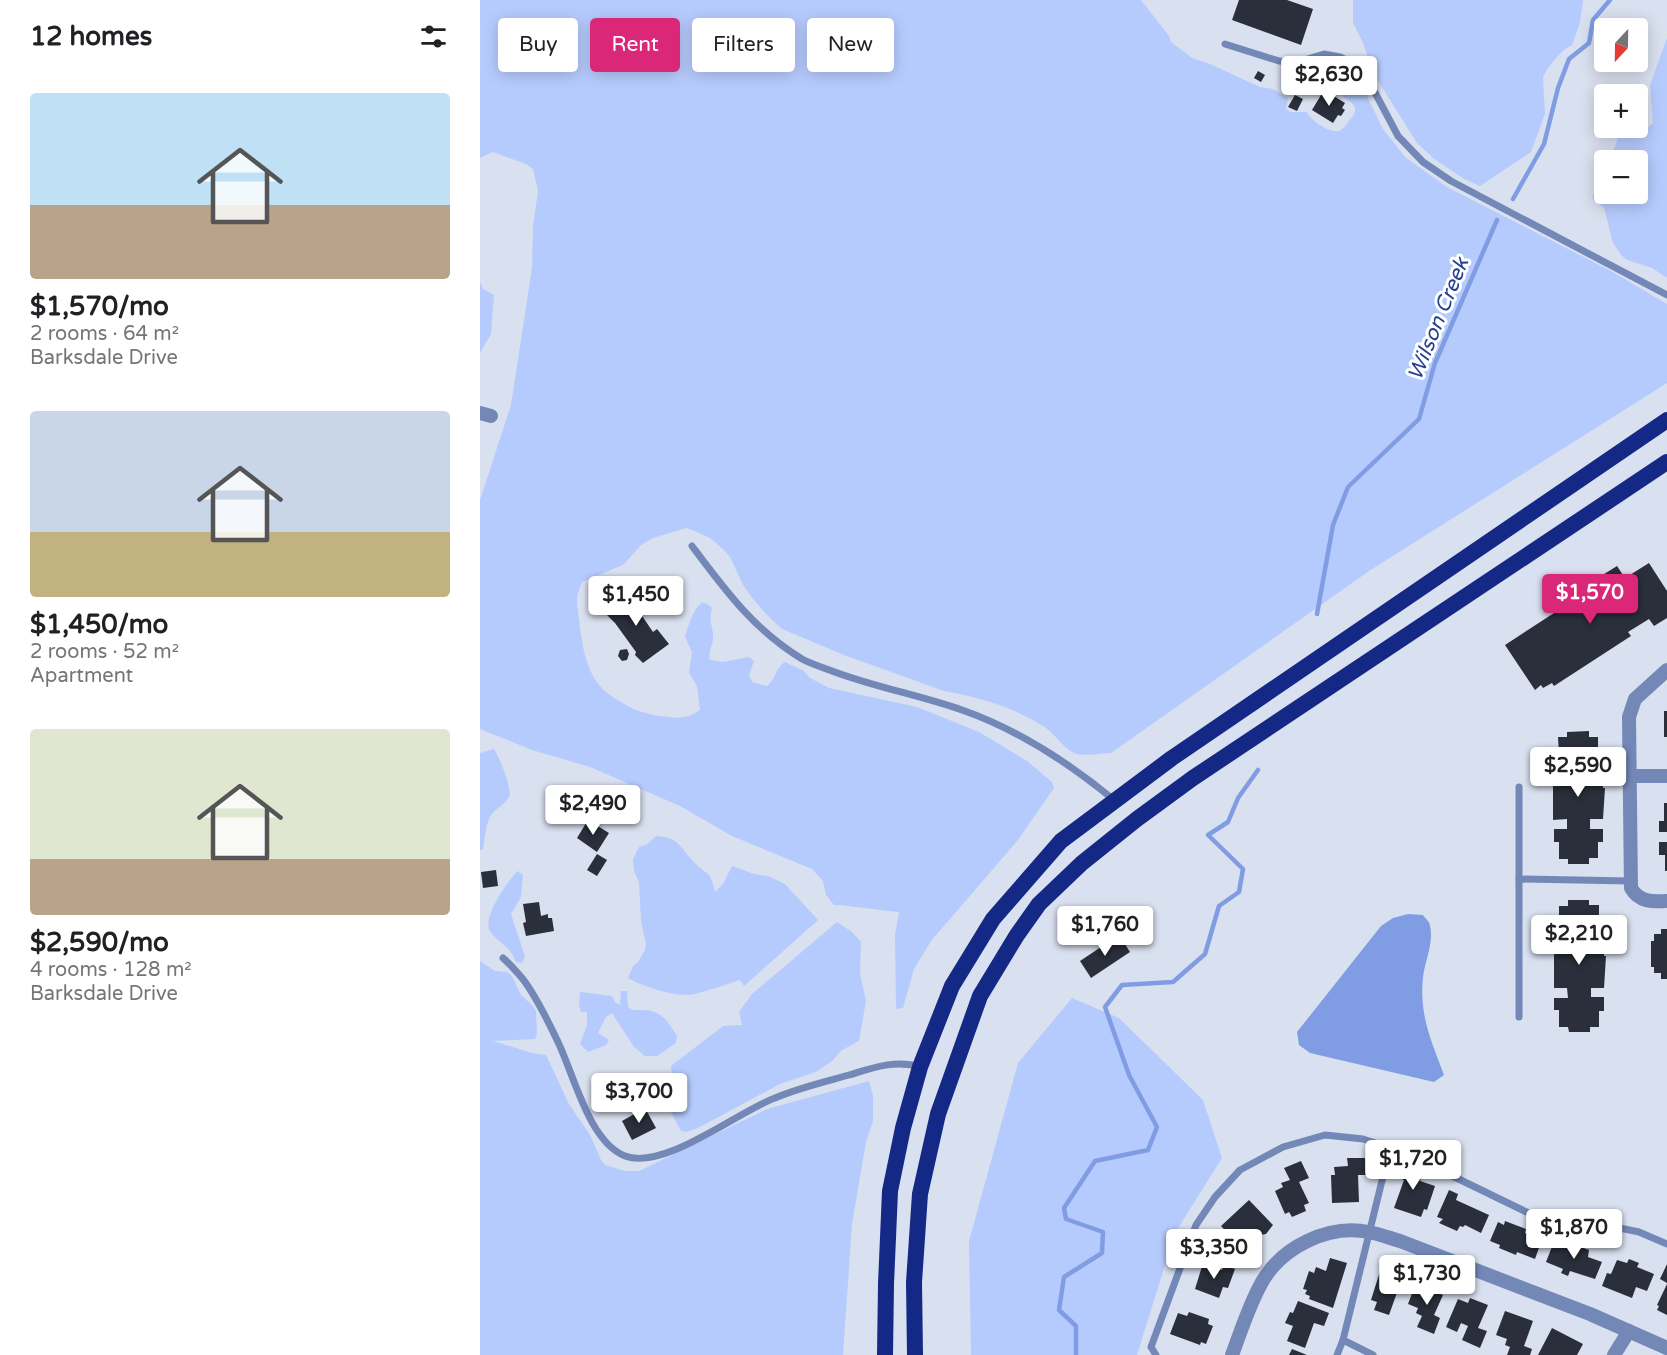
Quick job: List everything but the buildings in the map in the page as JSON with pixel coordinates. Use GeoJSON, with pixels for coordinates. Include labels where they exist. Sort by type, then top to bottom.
{"type":"FeatureCollection","features":[{"type":"Feature","properties":{"kind":"highway"},"geometry":{"type":"LineString","coordinates":[[885,1355],[890,1191],[903,1128],[920,1067],[952,986],[993,919],[1061,841],[1114,800],[1667,420]]}},
{"type":"Feature","properties":{"kind":"highway"},"geometry":{"type":"LineString","coordinates":[[915,1355],[914,1282],[920,1194],[938,1114],[980,996],[1039,904],[1082,863],[1193,778],[1667,462]]}},
{"type":"Feature","properties":{"kind":"street"},"geometry":{"type":"LineString","coordinates":[[1667,670],[1642,691],[1631,707],[1629,717],[1629,881],[1633,893],[1641,898],[1651,902],[1667,901]]}},
{"type":"Feature","properties":{"kind":"street"},"geometry":{"type":"LineString","coordinates":[[1630,776],[1667,776]]}},
{"type":"Feature","properties":{"kind":"street"},"geometry":{"type":"LineString","coordinates":[[1232,1355],[1253,1300],[1263,1280],[1276,1264],[1310,1239],[1349,1231],[1368,1232],[1400,1241],[1590,1314],[1667,1348]]}},
{"type":"Feature","properties":{"kind":"street"},"geometry":{"type":"LineString","coordinates":[[1614,1355],[1629,1331]]}},
{"type":"Feature","properties":{"kind":"lane"},"geometry":{"type":"LineString","coordinates":[[1226,44],[1279,61],[1298,62],[1324,54],[1340,57],[1362,68],[1398,136],[1423,162],[1451,181],[1667,295]]}},
{"type":"Feature","properties":{"kind":"lane"},"geometry":{"type":"LineString","coordinates":[[692,546],[730,597],[767,635],[804,660],[875,686],[962,710],[1001,726],[1037,744],[1080,772],[1114,800]]}},
{"type":"Feature","properties":{"kind":"lane"},"geometry":{"type":"LineString","coordinates":[[1519,787],[1519,1017]]}},
{"type":"Feature","properties":{"kind":"lane"},"geometry":{"type":"LineString","coordinates":[[1520,879],[1629,881]]}},
{"type":"Feature","properties":{"kind":"lane"},"geometry":{"type":"LineString","coordinates":[[503,958],[524,980],[558,1042],[585,1110],[607,1146],[626,1157],[642,1159],[665,1155],[774,1098],[873,1067],[911,1064],[920,1067]]}},
{"type":"Feature","properties":{"kind":"lane"},"geometry":{"type":"LineString","coordinates":[[1156,1355],[1151,1347],[1196,1225],[1215,1197],[1240,1170],[1283,1147],[1325,1135],[1363,1139],[1402,1152],[1543,1220],[1564,1227],[1610,1226],[1639,1232],[1667,1244]]}},
{"type":"Feature","properties":{"kind":"lane"},"geometry":{"type":"LineString","coordinates":[[1337,1355],[1366,1251],[1368,1232],[1390,1148]]}},
{"type":"Feature","properties":{"kind":"lane"},"geometry":{"type":"LineString","coordinates":[[1343,1340],[1373,1355]]}},
{"type":"Feature","properties":{"kind":"shaded area"},"geometry":{"type":"Polygon","coordinates":[[[480,0],[1141,0],[1169,36],[1171,42],[1192,58],[1260,87],[1273,89],[1288,98],[1286,109],[1291,112],[1307,112],[1316,122],[1330,130],[1341,130],[1355,111],[1354,105],[1335,90],[1330,78],[1341,72],[1358,78],[1383,129],[1405,157],[1447,187],[1611,271],[1667,304],[1667,383],[1369,571],[1111,753],[1087,755],[1074,753],[1046,728],[1010,709],[971,696],[944,691],[844,655],[782,629],[753,599],[743,585],[730,557],[723,549],[710,538],[686,528],[653,538],[641,545],[623,565],[582,582],[577,604],[586,660],[590,670],[595,680],[606,692],[635,709],[676,718],[686,717],[700,710],[697,686],[689,673],[692,652],[685,637],[693,614],[702,602],[712,608],[713,639],[710,660],[723,662],[749,657],[754,661],[749,675],[752,682],[767,686],[785,662],[804,671],[810,678],[829,688],[917,707],[979,732],[1027,761],[1052,782],[1054,788],[1018,840],[931,941],[914,969],[903,1008],[896,1009],[895,935],[899,912],[834,905],[826,895],[823,881],[812,869],[732,836],[680,806],[590,767],[532,750],[480,729],[480,500],[511,405],[532,268],[533,226],[538,191],[533,169],[526,164],[493,152],[480,158],[480,0]]]}},
{"type":"Feature","properties":{"kind":"shaded area"},"geometry":{"type":"Polygon","coordinates":[[[1353,0],[1583,0],[1580,23],[1572,45],[1555,59],[1543,78],[1545,114],[1531,152],[1480,186],[1464,179],[1433,158],[1417,143],[1375,76],[1353,23],[1353,0]]]}},
{"type":"Feature","properties":{"kind":"shaded area"},"geometry":{"type":"Polygon","coordinates":[[[1667,38],[1667,278],[1652,268],[1627,260],[1622,256],[1613,243],[1604,208],[1599,204],[1648,204],[1648,150],[1613,150],[1618,138],[1648,138],[1648,127],[1653,123],[1650,85],[1667,38]]]}},
{"type":"Feature","properties":{"kind":"shaded area"},"geometry":{"type":"Polygon","coordinates":[[[480,282],[483,289],[494,295],[491,334],[480,353],[480,282]]]}},
{"type":"Feature","properties":{"kind":"shaded area"},"geometry":{"type":"Polygon","coordinates":[[[494,749],[505,773],[510,793],[507,800],[490,817],[483,850],[480,850],[480,753],[494,749]]]}},
{"type":"Feature","properties":{"kind":"shaded area"},"geometry":{"type":"Polygon","coordinates":[[[656,836],[675,841],[710,876],[715,892],[723,884],[732,866],[754,874],[768,876],[785,884],[818,920],[744,986],[740,980],[688,995],[651,988],[628,978],[633,966],[645,950],[646,944],[641,921],[639,882],[634,871],[633,859],[639,847],[646,845],[656,836]]]}},
{"type":"Feature","properties":{"kind":"shaded area"},"geometry":{"type":"Polygon","coordinates":[[[518,871],[523,875],[521,897],[511,914],[525,956],[522,963],[516,962],[510,951],[493,935],[488,923],[498,898],[518,871]]]}},
{"type":"Feature","properties":{"kind":"shaded area"},"geometry":{"type":"Polygon","coordinates":[[[1408,914],[1423,915],[1430,925],[1431,938],[1422,991],[1424,1015],[1444,1075],[1434,1082],[1310,1053],[1299,1045],[1297,1032],[1381,926],[1393,918],[1408,914]]]}},
{"type":"Feature","properties":{"kind":"shaded area"},"geometry":{"type":"Polygon","coordinates":[[[837,922],[852,932],[861,942],[860,974],[866,1001],[859,1041],[842,1050],[832,1061],[816,1072],[780,1084],[698,1128],[686,1132],[681,1131],[667,1105],[673,1088],[671,1066],[723,1026],[742,1025],[739,1012],[752,994],[837,922]]]}},
{"type":"Feature","properties":{"kind":"shaded area"},"geometry":{"type":"Polygon","coordinates":[[[480,961],[495,971],[507,972],[512,976],[521,995],[536,1011],[535,1039],[493,1041],[546,1055],[569,1104],[590,1135],[605,1165],[625,1171],[639,1171],[767,1109],[869,1081],[873,1096],[873,1121],[866,1142],[852,1224],[843,1355],[480,1355],[480,961]]]}},
{"type":"Feature","properties":{"kind":"shaded area"},"geometry":{"type":"Polygon","coordinates":[[[621,991],[627,991],[628,1007],[655,1012],[664,1018],[677,1036],[676,1043],[657,1056],[645,1056],[634,1047],[612,1013],[606,1017],[598,1033],[609,1040],[606,1045],[588,1052],[580,1044],[587,1025],[587,1012],[581,1012],[580,992],[612,996],[620,1005],[621,991]]]}},
{"type":"Feature","properties":{"kind":"shaded area"},"geometry":{"type":"Polygon","coordinates":[[[1072,998],[1119,1018],[1203,1100],[1222,1158],[1175,1233],[1137,1355],[971,1355],[969,1241],[1018,1063],[1072,998]]]}},
{"type":"Feature","properties":{"kind":"waterway","name":"Wilson Creek"},"geometry":{"type":"LineString","coordinates":[[1513,199],[1544,144],[1558,88],[1569,59],[1589,43],[1593,20],[1610,0]]}},
{"type":"Feature","properties":{"kind":"waterway","name":"Wilson Creek"},"geometry":{"type":"LineString","coordinates":[[1317,614],[1333,525],[1348,487],[1419,419],[1435,363],[1497,220]]}},
{"type":"Feature","properties":{"kind":"waterway","name":"Wilson Creek"},"geometry":{"type":"LineString","coordinates":[[1076,1355],[1076,1326],[1059,1310],[1064,1277],[1102,1253],[1103,1232],[1066,1219],[1064,1208],[1095,1161],[1148,1150],[1157,1127],[1129,1075],[1105,1007],[1122,985],[1173,982],[1205,954],[1219,906],[1239,892],[1243,869],[1208,835],[1228,822],[1238,798],[1258,770]]}}]}
